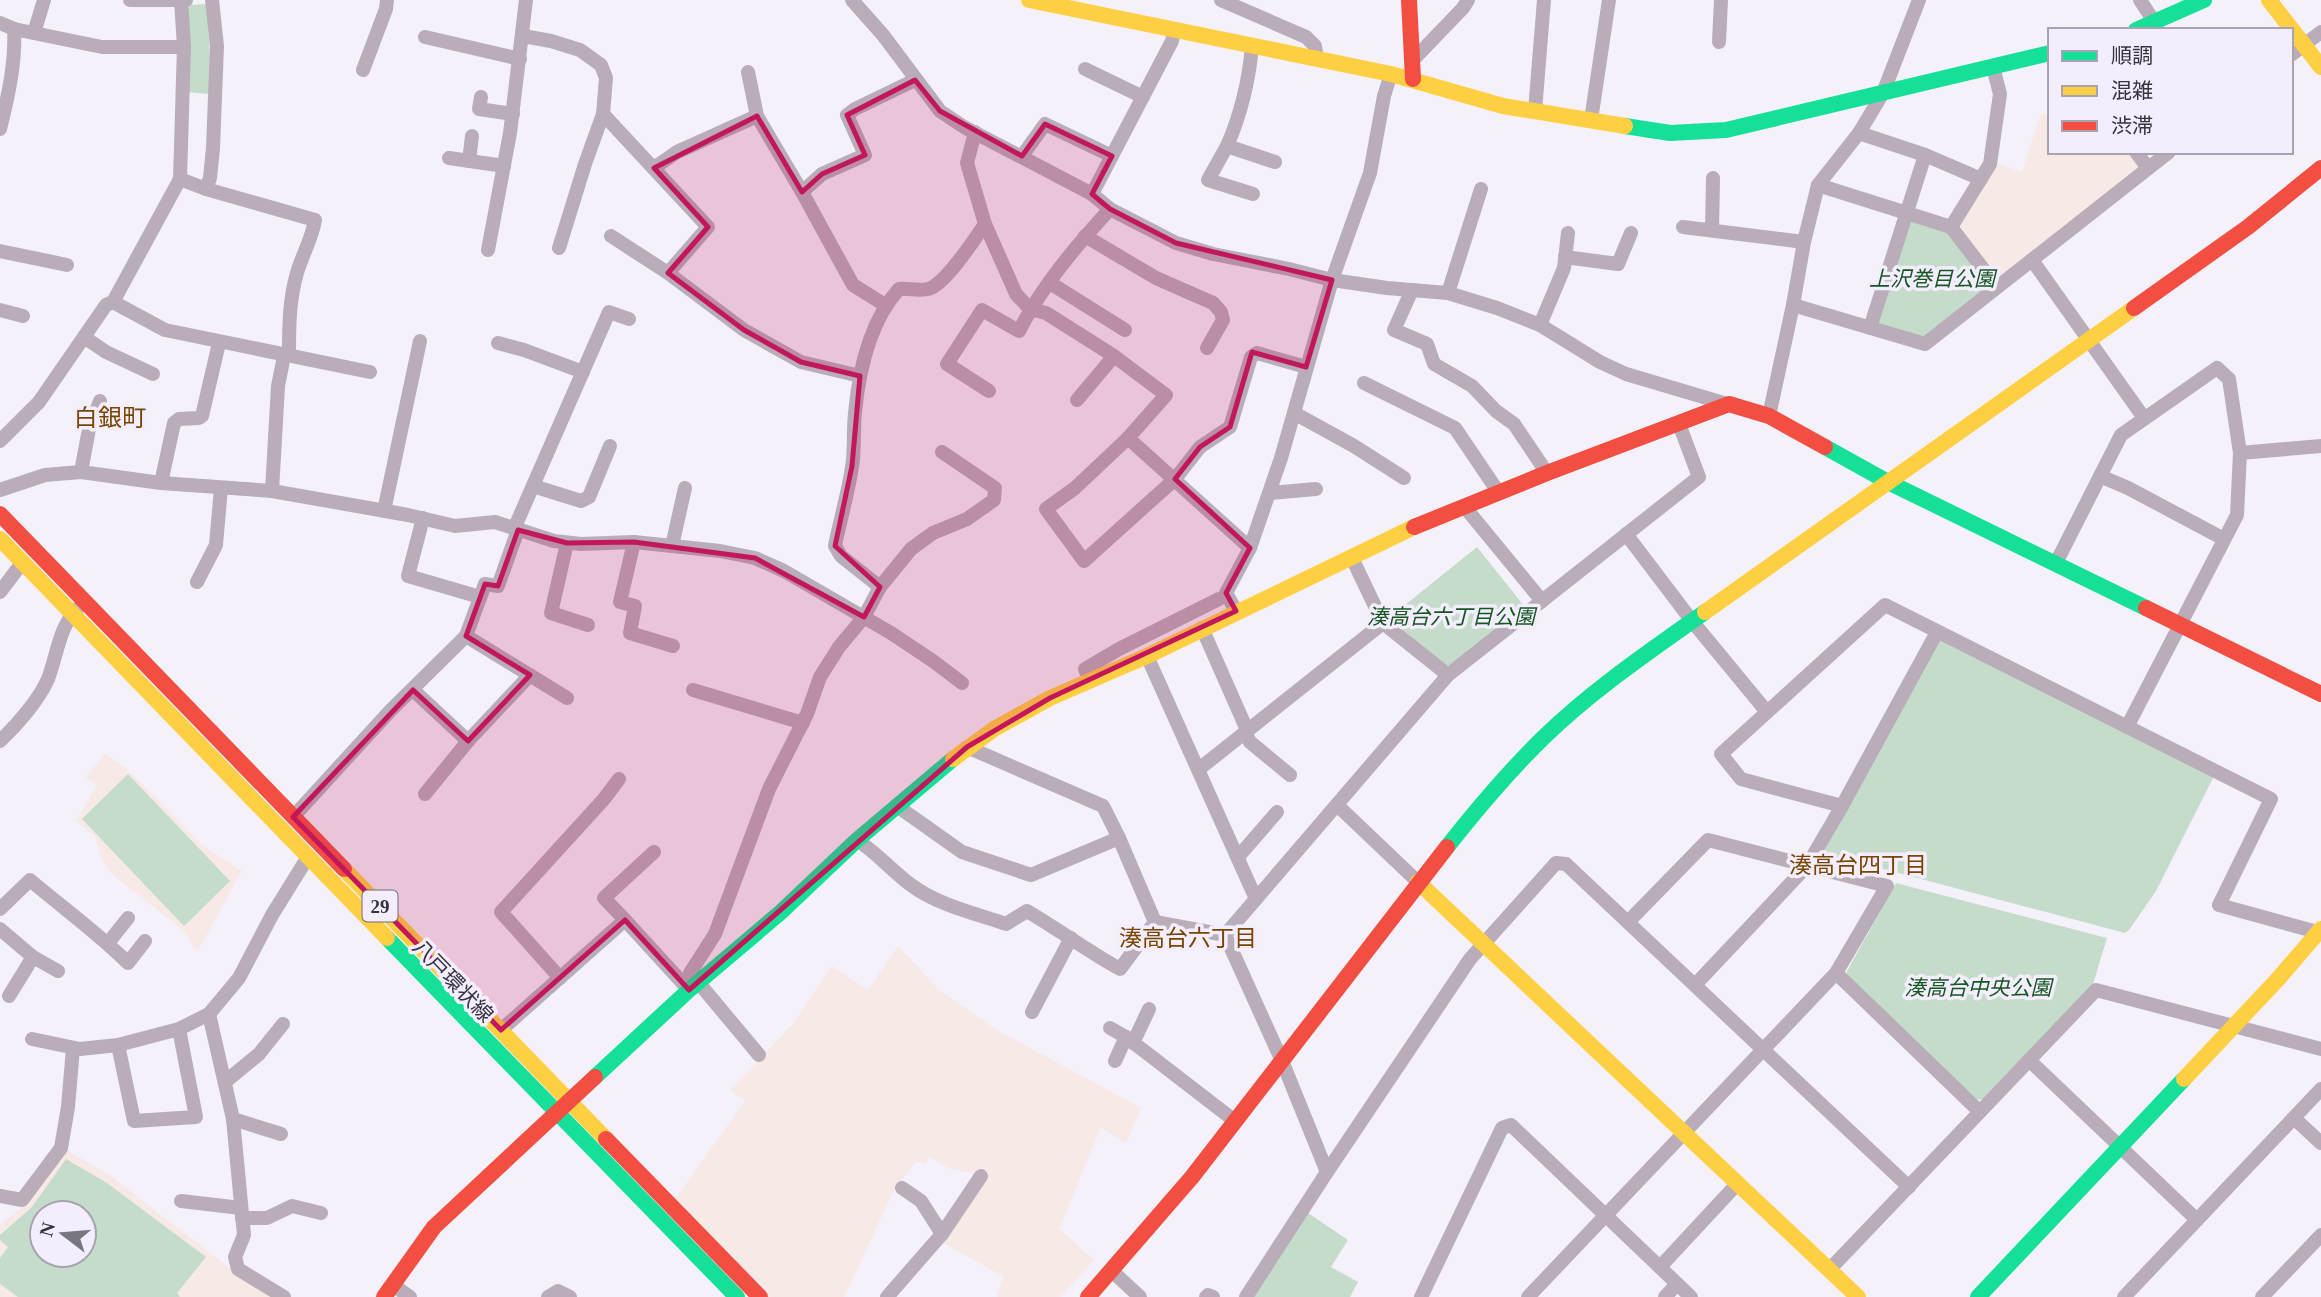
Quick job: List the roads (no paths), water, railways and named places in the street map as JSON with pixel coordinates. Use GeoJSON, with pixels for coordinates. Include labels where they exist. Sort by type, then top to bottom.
{"type":"FeatureCollection","features":[{"type":"Feature","properties":{"kind":"street"},"geometry":{"type":"LineString","coordinates":[[34,33],[44,0]]}},
{"type":"Feature","properties":{"kind":"street"},"geometry":{"type":"LineString","coordinates":[[130,0],[186,0]]}},
{"type":"Feature","properties":{"kind":"street"},"geometry":{"type":"LineString","coordinates":[[0,441],[39,402],[106,305],[113,302],[180,179],[184,47],[181,0]]}},
{"type":"Feature","properties":{"kind":"street"},"geometry":{"type":"LineString","coordinates":[[206,189],[213,148],[217,46],[212,0]]}},
{"type":"Feature","properties":{"kind":"street"},"geometry":{"type":"LineString","coordinates":[[363,70],[387,0]]}},
{"type":"Feature","properties":{"kind":"street"},"geometry":{"type":"LineString","coordinates":[[488,250],[513,114],[526,0]]}},
{"type":"Feature","properties":{"kind":"street"},"geometry":{"type":"LineString","coordinates":[[852,0],[883,35],[940,111],[1092,194],[1110,209],[1176,243],[1213,254],[1332,280],[1448,293],[1497,308],[1539,325],[1600,362],[1626,374],[1769,416],[1888,482],[2321,694]]}},
{"type":"Feature","properties":{"kind":"street"},"geometry":{"type":"LineString","coordinates":[[1029,0],[1391,74],[1503,106],[1670,133],[1726,130],[2048,53]]}},
{"type":"Feature","properties":{"kind":"street"},"geometry":{"type":"LineString","coordinates":[[1221,0],[1306,37],[1315,46],[1317,59]]}},
{"type":"Feature","properties":{"kind":"street"},"geometry":{"type":"LineString","coordinates":[[1409,0],[1413,79]]}},
{"type":"Feature","properties":{"kind":"street"},"geometry":{"type":"LineString","coordinates":[[1413,61],[1468,0]]}},
{"type":"Feature","properties":{"kind":"street"},"geometry":{"type":"LineString","coordinates":[[1535,111],[1544,0]]}},
{"type":"Feature","properties":{"kind":"street"},"geometry":{"type":"LineString","coordinates":[[1591,120],[1609,0]]}},
{"type":"Feature","properties":{"kind":"street"},"geometry":{"type":"LineString","coordinates":[[1719,42],[1721,0]]}},
{"type":"Feature","properties":{"kind":"street"},"geometry":{"type":"LineString","coordinates":[[1769,416],[1818,185],[1859,133],[1883,93],[1919,0]]}},
{"type":"Feature","properties":{"kind":"street"},"geometry":{"type":"LineString","coordinates":[[2140,0],[2155,23]]}},
{"type":"Feature","properties":{"kind":"street"},"geometry":{"type":"LineString","coordinates":[[2141,28],[2204,0]]}},
{"type":"Feature","properties":{"kind":"street"},"geometry":{"type":"LineString","coordinates":[[2269,0],[2285,28]]}},
{"type":"Feature","properties":{"kind":"street"},"geometry":{"type":"LineString","coordinates":[[0,129],[13,57],[7,26],[102,47],[184,47]]}},
{"type":"Feature","properties":{"kind":"street"},"geometry":{"type":"LineString","coordinates":[[1092,194],[1172,41],[1174,30]]}},
{"type":"Feature","properties":{"kind":"street"},"geometry":{"type":"LineString","coordinates":[[2321,32],[2297,50],[2321,68]]}},
{"type":"Feature","properties":{"kind":"street"},"geometry":{"type":"LineString","coordinates":[[523,36],[580,50],[600,65],[606,78],[603,114],[559,248]]}},
{"type":"Feature","properties":{"kind":"street"},"geometry":{"type":"LineString","coordinates":[[425,37],[520,59]]}},
{"type":"Feature","properties":{"kind":"street"},"geometry":{"type":"LineString","coordinates":[[1252,46],[1250,68],[1236,125],[1208,180],[1253,194]]}},
{"type":"Feature","properties":{"kind":"street"},"geometry":{"type":"LineString","coordinates":[[1951,226],[1990,164],[2000,94],[1993,67]]}},
{"type":"Feature","properties":{"kind":"street"},"geometry":{"type":"LineString","coordinates":[[1085,69],[1143,97]]}},
{"type":"Feature","properties":{"kind":"street"},"geometry":{"type":"LineString","coordinates":[[748,72],[757,116],[853,285],[885,305]]}},
{"type":"Feature","properties":{"kind":"street"},"geometry":{"type":"LineString","coordinates":[[1236,611],[1226,593],[1250,548],[1269,493],[1332,280],[1370,173],[1384,96],[1391,74]]}},
{"type":"Feature","properties":{"kind":"street"},"geometry":{"type":"LineString","coordinates":[[802,192],[822,174],[865,155],[847,115],[915,80]]}},
{"type":"Feature","properties":{"kind":"street"},"geometry":{"type":"LineString","coordinates":[[481,97],[479,109],[513,114]]}},
{"type":"Feature","properties":{"kind":"street"},"geometry":{"type":"LineString","coordinates":[[603,114],[708,227],[667,273]]}},
{"type":"Feature","properties":{"kind":"street"},"geometry":{"type":"LineString","coordinates":[[654,168],[677,152],[757,116]]}},
{"type":"Feature","properties":{"kind":"street"},"geometry":{"type":"LineString","coordinates":[[1022,156],[1045,124],[1112,156]]}},
{"type":"Feature","properties":{"kind":"street"},"geometry":{"type":"LineString","coordinates":[[975,132],[967,163],[985,224],[1016,294],[1031,309],[1046,313],[1114,356],[1166,395],[1128,438],[1075,488],[1046,509],[1084,561],[1175,479],[1200,447],[1230,427],[1251,357],[1257,353],[1306,367]]}},
{"type":"Feature","properties":{"kind":"street"},"geometry":{"type":"LineString","coordinates":[[1859,133],[1925,155],[1981,179]]}},
{"type":"Feature","properties":{"kind":"street"},"geometry":{"type":"LineString","coordinates":[[469,161],[472,136]]}},
{"type":"Feature","properties":{"kind":"street"},"geometry":{"type":"LineString","coordinates":[[1227,146],[1275,162]]}},
{"type":"Feature","properties":{"kind":"street"},"geometry":{"type":"LineString","coordinates":[[2138,154],[2148,168]]}},
{"type":"Feature","properties":{"kind":"street"},"geometry":{"type":"LineString","coordinates":[[1793,305],[1925,344],[2166,154]]}},
{"type":"Feature","properties":{"kind":"street"},"geometry":{"type":"LineString","coordinates":[[1870,328],[1925,155]]}},
{"type":"Feature","properties":{"kind":"street"},"geometry":{"type":"LineString","coordinates":[[449,158],[504,166]]}},
{"type":"Feature","properties":{"kind":"street"},"geometry":{"type":"LineString","coordinates":[[1088,1297],[1192,1177],[1418,882],[1491,792],[1545,736],[1599,690],[1692,621],[2248,227],[2321,169]]}},
{"type":"Feature","properties":{"kind":"street"},"geometry":{"type":"LineString","coordinates":[[1712,230],[1713,178]]}},
{"type":"Feature","properties":{"kind":"street"},"geometry":{"type":"LineString","coordinates":[[180,179],[315,220],[297,274],[289,315],[286,356],[278,386],[272,491]]}},
{"type":"Feature","properties":{"kind":"street"},"geometry":{"type":"LineString","coordinates":[[1818,185],[1951,226],[1997,287]]}},
{"type":"Feature","properties":{"kind":"street"},"geometry":{"type":"LineString","coordinates":[[1448,293],[1481,189]]}},
{"type":"Feature","properties":{"kind":"street"},"geometry":{"type":"LineString","coordinates":[[989,391],[947,364],[982,310],[1018,331],[1050,282],[1085,236],[1110,209]]}},
{"type":"Feature","properties":{"kind":"street"},"geometry":{"type":"LineString","coordinates":[[880,587],[841,556],[835,546],[852,466],[854,415],[868,344],[885,305],[899,289],[931,288],[943,279],[985,224]]}},
{"type":"Feature","properties":{"kind":"street"},"geometry":{"type":"LineString","coordinates":[[1682,227],[1804,242]]}},
{"type":"Feature","properties":{"kind":"street"},"geometry":{"type":"LineString","coordinates":[[1539,325],[1564,268],[1568,233]]}},
{"type":"Feature","properties":{"kind":"street"},"geometry":{"type":"LineString","coordinates":[[1565,257],[1618,264],[1631,233]]}},
{"type":"Feature","properties":{"kind":"street"},"geometry":{"type":"LineString","coordinates":[[611,236],[667,273],[744,330],[801,362],[860,376]]}},
{"type":"Feature","properties":{"kind":"street"},"geometry":{"type":"LineString","coordinates":[[1085,236],[1156,278],[1213,303],[1222,312],[1223,320],[1207,348]]}},
{"type":"Feature","properties":{"kind":"street"},"geometry":{"type":"LineString","coordinates":[[0,251],[67,265]]}},
{"type":"Feature","properties":{"kind":"street"},"geometry":{"type":"LineString","coordinates":[[2032,260],[2144,418]]}},
{"type":"Feature","properties":{"kind":"street"},"geometry":{"type":"LineString","coordinates":[[1050,282],[1125,330]]}},
{"type":"Feature","properties":{"kind":"street"},"geometry":{"type":"LineString","coordinates":[[1412,290],[1394,330],[1427,344],[1434,364],[1472,386],[1496,411],[1514,424],[1547,473]]}},
{"type":"Feature","properties":{"kind":"street"},"geometry":{"type":"LineString","coordinates":[[113,302],[165,330],[370,372]]}},
{"type":"Feature","properties":{"kind":"street"},"geometry":{"type":"LineString","coordinates":[[0,310],[23,316]]}},
{"type":"Feature","properties":{"kind":"street"},"geometry":{"type":"LineString","coordinates":[[293,817],[391,710],[466,636],[485,584],[498,586],[533,486],[609,312],[629,319]]}},
{"type":"Feature","properties":{"kind":"street"},"geometry":{"type":"LineString","coordinates":[[84,337],[106,352],[153,374]]}},
{"type":"Feature","properties":{"kind":"street"},"geometry":{"type":"LineString","coordinates":[[384,511],[421,341]]}},
{"type":"Feature","properties":{"kind":"street"},"geometry":{"type":"LineString","coordinates":[[161,484],[174,423],[179,419],[202,416],[219,343]]}},
{"type":"Feature","properties":{"kind":"street"},"geometry":{"type":"LineString","coordinates":[[498,343],[583,372]]}},
{"type":"Feature","properties":{"kind":"street"},"geometry":{"type":"LineString","coordinates":[[1077,400],[1114,356]]}},
{"type":"Feature","properties":{"kind":"street"},"geometry":{"type":"LineString","coordinates":[[2056,563],[2120,435],[2217,368],[2229,379],[2240,453],[2236,515],[2127,727]]}},
{"type":"Feature","properties":{"kind":"street"},"geometry":{"type":"LineString","coordinates":[[1364,383],[1455,428],[1499,493]]}},
{"type":"Feature","properties":{"kind":"street"},"geometry":{"type":"LineString","coordinates":[[81,472],[89,429],[100,401]]}},
{"type":"Feature","properties":{"kind":"street"},"geometry":{"type":"LineString","coordinates":[[410,1297],[389,1291],[434,1227],[694,986],[781,912],[857,840],[967,747],[1050,698],[1147,656],[1400,533],[1547,473],[1729,404]]}},
{"type":"Feature","properties":{"kind":"street"},"geometry":{"type":"LineString","coordinates":[[1294,413],[1354,446],[1404,478]]}},
{"type":"Feature","properties":{"kind":"street"},"geometry":{"type":"LineString","coordinates":[[1225,935],[1448,675],[1699,477],[1679,424]]}},
{"type":"Feature","properties":{"kind":"street"},"geometry":{"type":"LineString","coordinates":[[1128,438],[1250,548]]}},
{"type":"Feature","properties":{"kind":"street"},"geometry":{"type":"LineString","coordinates":[[533,486],[581,501],[589,497],[610,446]]}},
{"type":"Feature","properties":{"kind":"street"},"geometry":{"type":"LineString","coordinates":[[2240,453],[2321,446]]}},
{"type":"Feature","properties":{"kind":"street"},"geometry":{"type":"LineString","coordinates":[[694,986],[690,973],[715,934],[769,789],[803,723],[820,677],[839,647],[864,617],[880,587],[911,549],[933,533],[967,519],[994,500],[995,488],[942,452]]}},
{"type":"Feature","properties":{"kind":"street"},"geometry":{"type":"LineString","coordinates":[[0,490],[45,475],[81,472],[161,484],[272,491],[455,526],[495,522],[567,543],[634,542],[720,551],[755,558],[784,571],[864,617],[933,660],[962,683]]}},
{"type":"Feature","properties":{"kind":"street"},"geometry":{"type":"LineString","coordinates":[[2100,476],[2224,539]]}},
{"type":"Feature","properties":{"kind":"street"},"geometry":{"type":"LineString","coordinates":[[197,582],[215,545],[221,488]]}},
{"type":"Feature","properties":{"kind":"street"},"geometry":{"type":"LineString","coordinates":[[672,546],[685,488]]}},
{"type":"Feature","properties":{"kind":"street"},"geometry":{"type":"LineString","coordinates":[[1269,493],[1316,489]]}},
{"type":"Feature","properties":{"kind":"street"},"geometry":{"type":"LineString","coordinates":[[1464,506],[1542,601]]}},
{"type":"Feature","properties":{"kind":"street","name":"八戸環状線"},"geometry":{"type":"LineString","coordinates":[[0,514],[78,608],[309,857],[737,1297]]}},
{"type":"Feature","properties":{"kind":"street"},"geometry":{"type":"LineString","coordinates":[[423,518],[408,576],[480,597]]}},
{"type":"Feature","properties":{"kind":"street"},"geometry":{"type":"LineString","coordinates":[[1626,534],[1692,621],[1767,712]]}},
{"type":"Feature","properties":{"kind":"street","name":"八戸環状線"},"geometry":{"type":"LineString","coordinates":[[0,538],[22,563],[78,608],[293,817],[760,1297]]}},
{"type":"Feature","properties":{"kind":"street"},"geometry":{"type":"LineString","coordinates":[[634,542],[620,602],[635,606],[630,633],[673,646]]}},
{"type":"Feature","properties":{"kind":"street"},"geometry":{"type":"LineString","coordinates":[[567,543],[551,613],[588,625]]}},
{"type":"Feature","properties":{"kind":"street"},"geometry":{"type":"LineString","coordinates":[[1352,558],[1383,623],[1448,675]]}},
{"type":"Feature","properties":{"kind":"street"},"geometry":{"type":"LineString","coordinates":[[0,592],[22,563]]}},
{"type":"Feature","properties":{"kind":"street"},"geometry":{"type":"LineString","coordinates":[[1090,681],[1085,669],[1219,599]]}},
{"type":"Feature","properties":{"kind":"street"},"geometry":{"type":"LineString","coordinates":[[1842,806],[1741,779],[1721,754],[1885,606],[2271,799],[2219,905],[2320,931],[1978,1297]]}},
{"type":"Feature","properties":{"kind":"street"},"geometry":{"type":"LineString","coordinates":[[0,741],[13,728],[46,682],[67,621],[78,608]]}},
{"type":"Feature","properties":{"kind":"street"},"geometry":{"type":"LineString","coordinates":[[1199,769],[1383,623]]}},
{"type":"Feature","properties":{"kind":"street"},"geometry":{"type":"LineString","coordinates":[[1202,628],[1250,742],[1290,775]]}},
{"type":"Feature","properties":{"kind":"street"},"geometry":{"type":"LineString","coordinates":[[1695,985],[1807,866],[1937,632]]}},
{"type":"Feature","properties":{"kind":"street"},"geometry":{"type":"LineString","coordinates":[[466,636],[567,698]]}},
{"type":"Feature","properties":{"kind":"street"},"geometry":{"type":"LineString","coordinates":[[1147,656],[1256,899]]}},
{"type":"Feature","properties":{"kind":"street"},"geometry":{"type":"LineString","coordinates":[[425,794],[468,741],[530,675]]}},
{"type":"Feature","properties":{"kind":"street"},"geometry":{"type":"LineString","coordinates":[[413,690],[468,741]]}},
{"type":"Feature","properties":{"kind":"street"},"geometry":{"type":"LineString","coordinates":[[692,690],[803,723]]}},
{"type":"Feature","properties":{"kind":"street"},"geometry":{"type":"LineString","coordinates":[[967,747],[1103,806],[1155,922]]}},
{"type":"Feature","properties":{"kind":"street"},"geometry":{"type":"LineString","coordinates":[[560,978],[501,912],[620,779]]}},
{"type":"Feature","properties":{"kind":"street"},"geometry":{"type":"LineString","coordinates":[[1337,805],[1858,1297]]}},
{"type":"Feature","properties":{"kind":"street"},"geometry":{"type":"LineString","coordinates":[[897,806],[962,852],[1031,875],[1119,838]]}},
{"type":"Feature","properties":{"kind":"street"},"geometry":{"type":"LineString","coordinates":[[1238,857],[1277,812]]}},
{"type":"Feature","properties":{"kind":"street"},"geometry":{"type":"LineString","coordinates":[[857,840],[874,851],[911,885],[947,904],[1006,924],[1027,911],[1091,953],[1121,969],[1155,922]]}},
{"type":"Feature","properties":{"kind":"street"},"geometry":{"type":"LineString","coordinates":[[1528,1297],[1836,973],[1887,886],[1708,840],[1628,922]]}},
{"type":"Feature","properties":{"kind":"street"},"geometry":{"type":"LineString","coordinates":[[654,852],[604,898],[760,1055]]}},
{"type":"Feature","properties":{"kind":"street"},"geometry":{"type":"LineString","coordinates":[[32,1040],[73,1048],[118,1045],[179,1029],[209,1014],[239,978],[272,915],[309,857]]}},
{"type":"Feature","properties":{"kind":"street"},"geometry":{"type":"LineString","coordinates":[[1246,1297],[1482,943],[1556,863],[1566,864],[1909,1187]]}},
{"type":"Feature","properties":{"kind":"street"},"geometry":{"type":"LineString","coordinates":[[0,909],[30,880],[108,943],[128,963],[145,941]]}},
{"type":"Feature","properties":{"kind":"street"},"geometry":{"type":"LineString","coordinates":[[108,943],[128,918]]}},
{"type":"Feature","properties":{"kind":"street"},"geometry":{"type":"LineString","coordinates":[[501,1030],[625,920]]}},
{"type":"Feature","properties":{"kind":"street"},"geometry":{"type":"LineString","coordinates":[[1155,922],[1225,935]]}},
{"type":"Feature","properties":{"kind":"street"},"geometry":{"type":"LineString","coordinates":[[2,935],[58,971]]}},
{"type":"Feature","properties":{"kind":"street"},"geometry":{"type":"LineString","coordinates":[[1225,935],[1282,1061],[1327,1172]]}},
{"type":"Feature","properties":{"kind":"street"},"geometry":{"type":"LineString","coordinates":[[1032,1012],[1071,938]]}},
{"type":"Feature","properties":{"kind":"street"},"geometry":{"type":"LineString","coordinates":[[9,996],[33,957]]}},
{"type":"Feature","properties":{"kind":"street"},"geometry":{"type":"LineString","coordinates":[[1836,973],[1979,1111]]}},
{"type":"Feature","properties":{"kind":"street"},"geometry":{"type":"LineString","coordinates":[[1829,1270],[2096,990],[2321,1049]]}},
{"type":"Feature","properties":{"kind":"street"},"geometry":{"type":"LineString","coordinates":[[1115,1061],[1149,1009]]}},
{"type":"Feature","properties":{"kind":"street"},"geometry":{"type":"LineString","coordinates":[[209,1014],[233,1119],[244,1235],[235,1257],[238,1269],[284,1297]]}},
{"type":"Feature","properties":{"kind":"street"},"geometry":{"type":"LineString","coordinates":[[225,1082],[259,1054],[283,1024]]}},
{"type":"Feature","properties":{"kind":"street"},"geometry":{"type":"LineString","coordinates":[[1110,1028],[1235,1121]]}},
{"type":"Feature","properties":{"kind":"street"},"geometry":{"type":"LineString","coordinates":[[118,1045],[134,1121],[196,1117],[179,1029]]}},
{"type":"Feature","properties":{"kind":"street"},"geometry":{"type":"LineString","coordinates":[[0,1196],[22,1200],[61,1147],[68,1107],[73,1048]]}},
{"type":"Feature","properties":{"kind":"street"},"geometry":{"type":"LineString","coordinates":[[2029,1060],[2197,1220]]}},
{"type":"Feature","properties":{"kind":"street"},"geometry":{"type":"LineString","coordinates":[[2124,1297],[2321,1089]]}},
{"type":"Feature","properties":{"kind":"street"},"geometry":{"type":"LineString","coordinates":[[2294,1118],[2321,1143]]}},
{"type":"Feature","properties":{"kind":"street"},"geometry":{"type":"LineString","coordinates":[[233,1119],[281,1134]]}},
{"type":"Feature","properties":{"kind":"street"},"geometry":{"type":"LineString","coordinates":[[1421,1297],[1502,1128],[1511,1125],[1691,1297]]}},
{"type":"Feature","properties":{"kind":"street"},"geometry":{"type":"LineString","coordinates":[[887,1297],[942,1234],[981,1175]]}},
{"type":"Feature","properties":{"kind":"street"},"geometry":{"type":"LineString","coordinates":[[1660,1267],[1738,1183]]}},
{"type":"Feature","properties":{"kind":"street"},"geometry":{"type":"LineString","coordinates":[[902,1188],[920,1201],[942,1234]]}},
{"type":"Feature","properties":{"kind":"street"},"geometry":{"type":"LineString","coordinates":[[181,1201],[267,1218],[292,1206],[321,1213]]}},
{"type":"Feature","properties":{"kind":"street"},"geometry":{"type":"LineString","coordinates":[[2262,1297],[2321,1235]]}},
{"type":"Feature","properties":{"kind":"street"},"geometry":{"type":"LineString","coordinates":[[1112,1271],[1140,1297]]}},
{"type":"Feature","properties":{"kind":"street"},"geometry":{"type":"LineString","coordinates":[[1665,1297],[1677,1284]]}},
{"type":"Feature","properties":{"kind":"street"},"geometry":{"type":"LineString","coordinates":[[548,1297],[558,1291],[569,1297]]}},
{"type":"Feature","properties":{"kind":"street"},"geometry":{"type":"LineString","coordinates":[[1206,1297],[1213,1297]]}},
{"type":"Feature","properties":{"kind":"district","name":"白銀町"},"geometry":{"type":"Point","coordinates":[110,418]}},
{"type":"Feature","properties":{"kind":"district","name":"湊高台四丁目"},"geometry":{"type":"Point","coordinates":[1858,865]}},
{"type":"Feature","properties":{"kind":"district","name":"湊高台六丁目"},"geometry":{"type":"Point","coordinates":[1188,938]}},
{"type":"Feature","properties":{"kind":"park label","name":"上沢巻目公園"},"geometry":{"type":"Point","coordinates":[1932,279]}},
{"type":"Feature","properties":{"kind":"park label","name":"湊高台六丁目公園"},"geometry":{"type":"Point","coordinates":[1451,617]}},
{"type":"Feature","properties":{"kind":"park label","name":"湊高台中央公園"},"geometry":{"type":"Point","coordinates":[1978,988]}}]}
